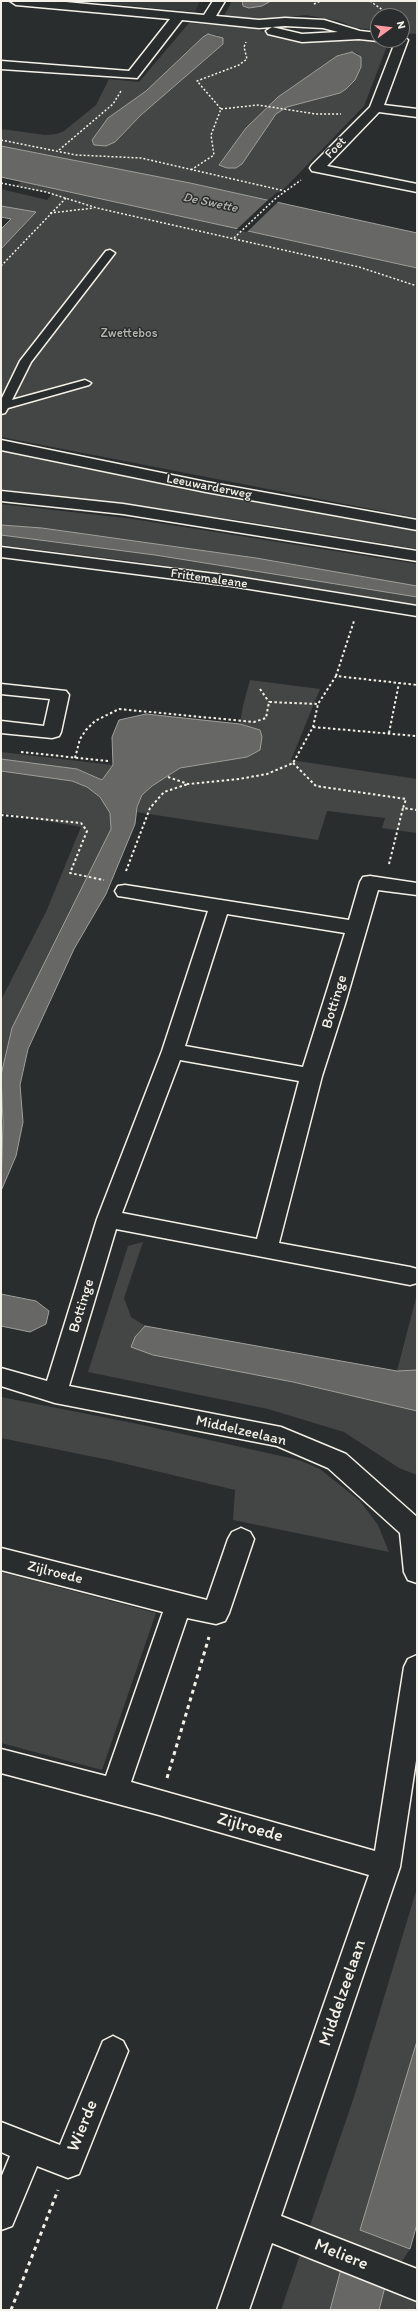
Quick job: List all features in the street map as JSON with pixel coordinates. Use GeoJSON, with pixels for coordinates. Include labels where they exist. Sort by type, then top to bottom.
{"type":"FeatureCollection","features":[{"type":"Feature","properties":{"kind":"street"},"geometry":{"type":"LineString","coordinates":[[16,1],[254,24],[276,33],[302,38],[359,35],[370,36]]}},
{"type":"Feature","properties":{"kind":"street"},"geometry":{"type":"LineString","coordinates":[[208,19],[218,1]]}},
{"type":"Feature","properties":{"kind":"street"},"geometry":{"type":"LineString","coordinates":[[1,65],[132,75],[178,17]]}},
{"type":"Feature","properties":{"kind":"street","name":"Foet"},"geometry":{"type":"LineString","coordinates":[[317,168],[376,108],[399,48]]}},
{"type":"Feature","properties":{"kind":"street"},"geometry":{"type":"LineString","coordinates":[[376,108],[417,113]]}},
{"type":"Feature","properties":{"kind":"street","name":"Foet"},"geometry":{"type":"LineString","coordinates":[[317,168],[417,188]]}},
{"type":"Feature","properties":{"kind":"street","name":"Leeuwarderweg"},"geometry":{"type":"LineString","coordinates":[[1,445],[206,487],[417,525]]}},
{"type":"Feature","properties":{"kind":"street"},"geometry":{"type":"LineString","coordinates":[[1,496],[123,509],[417,556]]}},
{"type":"Feature","properties":{"kind":"street","name":"Frittemaleane"},"geometry":{"type":"LineString","coordinates":[[1,552],[231,581],[417,611]]}},
{"type":"Feature","properties":{"kind":"street"},"geometry":{"type":"LineString","coordinates":[[1,689],[60,695],[52,732],[1,727]]}},
{"type":"Feature","properties":{"kind":"street","name":"Bottinge"},"geometry":{"type":"LineString","coordinates":[[266,1248],[311,1076],[335,1004],[370,882],[417,889]]}},
{"type":"Feature","properties":{"kind":"street"},"geometry":{"type":"LineString","coordinates":[[125,883],[220,906],[357,928]]}},
{"type":"Feature","properties":{"kind":"street","name":"Bottinge"},"geometry":{"type":"LineString","coordinates":[[55,1393],[108,1219],[174,1051],[220,906]]}},
{"type":"Feature","properties":{"kind":"street"},"geometry":{"type":"LineString","coordinates":[[174,1051],[311,1076]]}},
{"type":"Feature","properties":{"kind":"street"},"geometry":{"type":"LineString","coordinates":[[108,1219],[410,1276]]}},
{"type":"Feature","properties":{"kind":"street","name":"Middelzeelaan"},"geometry":{"type":"LineString","coordinates":[[1,1377],[55,1393],[281,1437],[337,1461],[415,1527],[417,1572]]}},
{"type":"Feature","properties":{"kind":"street"},"geometry":{"type":"LineString","coordinates":[[216,1614],[241,1539]]}},
{"type":"Feature","properties":{"kind":"street","name":"Zijlroede"},"geometry":{"type":"LineString","coordinates":[[1,1559],[216,1614]]}},
{"type":"Feature","properties":{"kind":"street"},"geometry":{"type":"LineString","coordinates":[[114,1791],[178,1605]]}},
{"type":"Feature","properties":{"kind":"street","name":"Middelzeelaan"},"geometry":{"type":"LineString","coordinates":[[233,2310],[264,2224],[386,1867],[417,1667]]}},
{"type":"Feature","properties":{"kind":"street","name":"Zijlroede"},"geometry":{"type":"LineString","coordinates":[[1,1761],[159,1802],[386,1867]]}},
{"type":"Feature","properties":{"kind":"street","name":"Wierde"},"geometry":{"type":"LineString","coordinates":[[1,2137],[68,2163],[113,2051]]}},
{"type":"Feature","properties":{"kind":"street"},"geometry":{"type":"LineString","coordinates":[[1,2215],[29,2148]]}},
{"type":"Feature","properties":{"kind":"street","name":"Meliere"},"geometry":{"type":"LineString","coordinates":[[264,2224],[417,2285]]}},
{"type":"Feature","properties":{"kind":"lane"},"geometry":{"type":"LineString","coordinates":[[2,408],[26,361],[110,253]]}},
{"type":"Feature","properties":{"kind":"lane"},"geometry":{"type":"LineString","coordinates":[[2,408],[85,383]]}},
{"type":"Feature","properties":{"kind":"path"},"geometry":{"type":"LineString","coordinates":[[370,1],[380,8]]}},
{"type":"Feature","properties":{"kind":"path"},"geometry":{"type":"LineString","coordinates":[[221,110],[197,81],[231,70],[247,59],[244,47],[254,24]]}},
{"type":"Feature","properties":{"kind":"path"},"geometry":{"type":"LineString","coordinates":[[58,151],[112,104],[132,75]]}},
{"type":"Feature","properties":{"kind":"path"},"geometry":{"type":"LineString","coordinates":[[221,110],[258,105],[287,110],[343,114],[376,108]]}},
{"type":"Feature","properties":{"kind":"path"},"geometry":{"type":"LineString","coordinates":[[191,170],[214,155],[211,134],[221,110]]}},
{"type":"Feature","properties":{"kind":"path"},"geometry":{"type":"LineString","coordinates":[[1,140],[76,155],[141,158],[285,191]]}},
{"type":"Feature","properties":{"kind":"path"},"geometry":{"type":"LineString","coordinates":[[234,239],[276,198],[317,168]]}},
{"type":"Feature","properties":{"kind":"path"},"geometry":{"type":"LineString","coordinates":[[1,183],[66,198],[97,208],[359,267],[417,286]]}},
{"type":"Feature","properties":{"kind":"path"},"geometry":{"type":"LineString","coordinates":[[1,266],[50,213],[66,198]]}},
{"type":"Feature","properties":{"kind":"path"},"geometry":{"type":"LineString","coordinates":[[50,213],[74,209],[97,208]]}},
{"type":"Feature","properties":{"kind":"path"},"geometry":{"type":"LineString","coordinates":[[125,883],[150,808],[164,792],[188,784],[267,774],[293,763],[313,727],[318,704],[336,676],[361,601]]}},
{"type":"Feature","properties":{"kind":"path"},"geometry":{"type":"LineString","coordinates":[[336,676],[417,685]]}},
{"type":"Feature","properties":{"kind":"path"},"geometry":{"type":"LineString","coordinates":[[389,734],[399,683]]}},
{"type":"Feature","properties":{"kind":"path"},"geometry":{"type":"LineString","coordinates":[[75,758],[80,739],[86,730],[95,720],[119,709],[132,709],[254,722],[266,718],[269,702],[260,689]]}},
{"type":"Feature","properties":{"kind":"path"},"geometry":{"type":"LineString","coordinates":[[269,702],[318,704]]}},
{"type":"Feature","properties":{"kind":"path"},"geometry":{"type":"LineString","coordinates":[[313,727],[417,736],[417,731]]}},
{"type":"Feature","properties":{"kind":"path"},"geometry":{"type":"LineString","coordinates":[[16,751],[108,761]]}},
{"type":"Feature","properties":{"kind":"path"},"geometry":{"type":"LineString","coordinates":[[293,763],[316,786],[406,799],[403,808]]}},
{"type":"Feature","properties":{"kind":"path"},"geometry":{"type":"LineString","coordinates":[[168,777],[188,784]]}},
{"type":"Feature","properties":{"kind":"path"},"geometry":{"type":"LineString","coordinates":[[1,815],[81,823],[87,831],[70,873],[106,880]]}},
{"type":"Feature","properties":{"kind":"path"},"geometry":{"type":"LineString","coordinates":[[159,1802],[216,1614]]}},
{"type":"Feature","properties":{"kind":"path"},"geometry":{"type":"LineString","coordinates":[[11,2310],[68,2163]]}},
{"type":"Feature","properties":{"kind":"shaded area"},"geometry":{"type":"Polygon","coordinates":[[[79,1],[200,1],[195,12],[79,1]]]}},
{"type":"Feature","properties":{"kind":"green space"},"geometry":{"type":"Polygon","coordinates":[[[232,1],[242,1],[241,3],[262,6],[271,1],[417,1],[417,34],[410,34],[410,8],[370,8],[370,29],[356,28],[339,21],[306,15],[262,20],[224,16],[232,1]]]}},
{"type":"Feature","properties":{"kind":"green space"},"geometry":{"type":"Polygon","coordinates":[[[189,23],[253,28],[295,42],[323,42],[352,38],[370,39],[370,48],[386,48],[364,106],[282,191],[276,193],[269,200],[1,146],[1,129],[45,135],[56,134],[64,131],[96,105],[109,79],[139,82],[189,23]],[[208,34],[203,37],[146,91],[108,118],[115,142],[141,115],[223,44],[218,35],[208,34]],[[352,52],[337,56],[278,97],[246,128],[219,165],[242,164],[276,114],[287,107],[340,93],[346,89],[359,54],[352,52]]]}},
{"type":"Feature","properties":{"kind":"green space","name":"Zwettebos"},"geometry":{"type":"Polygon","coordinates":[[[22,181],[417,268],[417,518],[1,437],[1,249],[35,213],[1,206],[1,189],[47,200],[52,194],[16,186],[22,181]]]}},
{"type":"Feature","properties":{"kind":"green space"},"geometry":{"type":"Polygon","coordinates":[[[1,449],[217,494],[417,527],[417,549],[237,520],[1,489],[1,449]]]}},
{"type":"Feature","properties":{"kind":"green space"},"geometry":{"type":"Polygon","coordinates":[[[1,504],[133,519],[417,564],[417,606],[284,583],[139,562],[1,545],[1,504]]]}},
{"type":"Feature","properties":{"kind":"green space"},"geometry":{"type":"Polygon","coordinates":[[[250,680],[320,689],[291,760],[417,779],[417,833],[382,828],[385,818],[327,811],[318,840],[136,812],[142,795],[152,786],[180,768],[246,757],[260,750],[260,730],[240,724],[250,680]]]}},
{"type":"Feature","properties":{"kind":"green space"},"geometry":{"type":"Polygon","coordinates":[[[1,752],[113,765],[102,780],[77,769],[1,759],[1,752]]]}},
{"type":"Feature","properties":{"kind":"green space"},"geometry":{"type":"Polygon","coordinates":[[[1,771],[72,781],[87,787],[100,797],[110,813],[111,829],[12,1028],[1,1075],[1,1000],[46,912],[81,827],[1,813],[1,771]]]}},
{"type":"Feature","properties":{"kind":"green space"},"geometry":{"type":"Polygon","coordinates":[[[143,1242],[124,1298],[131,1317],[145,1326],[135,1337],[293,1382],[417,1411],[417,1475],[399,1468],[344,1432],[268,1409],[88,1372],[128,1246],[143,1242]]]}},
{"type":"Feature","properties":{"kind":"green space"},"geometry":{"type":"Polygon","coordinates":[[[417,1294],[417,1370],[397,1371],[417,1294]]]}},
{"type":"Feature","properties":{"kind":"green space"},"geometry":{"type":"Polygon","coordinates":[[[1,1397],[133,1423],[299,1460],[320,1469],[360,1501],[378,1525],[389,1552],[233,1520],[235,1490],[114,1461],[1,1438],[1,1397]]]}},
{"type":"Feature","properties":{"kind":"green space"},"geometry":{"type":"Polygon","coordinates":[[[1,1572],[156,1613],[102,1770],[1,1743],[1,1572]]]}},
{"type":"Feature","properties":{"kind":"green space"},"geometry":{"type":"Polygon","coordinates":[[[417,1888],[417,2041],[360,2230],[410,2249],[385,2287],[341,2269],[330,2310],[281,2310],[354,2097],[417,1888]]]}},
{"type":"Feature","properties":{"kind":"green space"},"geometry":{"type":"Polygon","coordinates":[[[385,2287],[417,2300],[415,2310],[379,2310],[385,2287]]]}},
{"type":"Feature","properties":{"kind":"water"},"geometry":{"type":"Polygon","coordinates":[[[242,1],[271,1],[262,6],[249,8],[243,6],[242,1]]]}},
{"type":"Feature","properties":{"kind":"water"},"geometry":{"type":"Polygon","coordinates":[[[208,34],[223,38],[223,44],[141,115],[115,142],[106,146],[94,145],[92,140],[108,118],[146,91],[208,34]]]}},
{"type":"Feature","properties":{"kind":"water"},"geometry":{"type":"Polygon","coordinates":[[[352,52],[361,57],[361,67],[355,80],[346,89],[340,93],[287,107],[276,114],[242,164],[236,168],[227,168],[219,165],[246,128],[278,97],[337,56],[352,52]]]}},
{"type":"Feature","properties":{"kind":"water","name":"De Swette"},"geometry":{"type":"Polygon","coordinates":[[[1,146],[190,183],[417,233],[417,268],[1,177],[1,146]]]}},
{"type":"Feature","properties":{"kind":"water"},"geometry":{"type":"Polygon","coordinates":[[[1,206],[36,212],[1,249],[1,229],[11,219],[1,217],[1,206]]]}},
{"type":"Feature","properties":{"kind":"water"},"geometry":{"type":"Polygon","coordinates":[[[1,525],[42,528],[256,558],[417,586],[417,597],[155,555],[1,535],[1,525]]]}},
{"type":"Feature","properties":{"kind":"water"},"geometry":{"type":"Polygon","coordinates":[[[146,714],[240,724],[260,730],[262,737],[260,750],[247,757],[180,768],[152,786],[142,795],[137,807],[135,824],[106,894],[74,949],[28,1049],[20,1085],[23,1122],[16,1156],[1,1191],[3,1122],[1,1075],[12,1028],[111,829],[110,813],[100,797],[87,787],[72,781],[1,771],[1,759],[77,769],[102,780],[113,765],[112,737],[119,720],[146,714]]]}},
{"type":"Feature","properties":{"kind":"water"},"geometry":{"type":"Polygon","coordinates":[[[1,1294],[36,1301],[49,1311],[46,1324],[30,1332],[1,1326],[1,1294]]]}},
{"type":"Feature","properties":{"kind":"water"},"geometry":{"type":"Polygon","coordinates":[[[145,1326],[397,1371],[417,1370],[417,1411],[293,1382],[153,1355],[131,1347],[135,1337],[145,1326]]]}},
{"type":"Feature","properties":{"kind":"water"},"geometry":{"type":"Polygon","coordinates":[[[417,2041],[417,2224],[410,2249],[360,2230],[417,2041]]]}},
{"type":"Feature","properties":{"kind":"water"},"geometry":{"type":"Polygon","coordinates":[[[341,2269],[385,2287],[379,2310],[330,2310],[341,2269]]]}},
{"type":"Feature","properties":{"kind":"pier"},"geometry":{"type":"Polygon","coordinates":[[[270,198],[280,200],[247,232],[236,230],[270,198]]]}}]}
